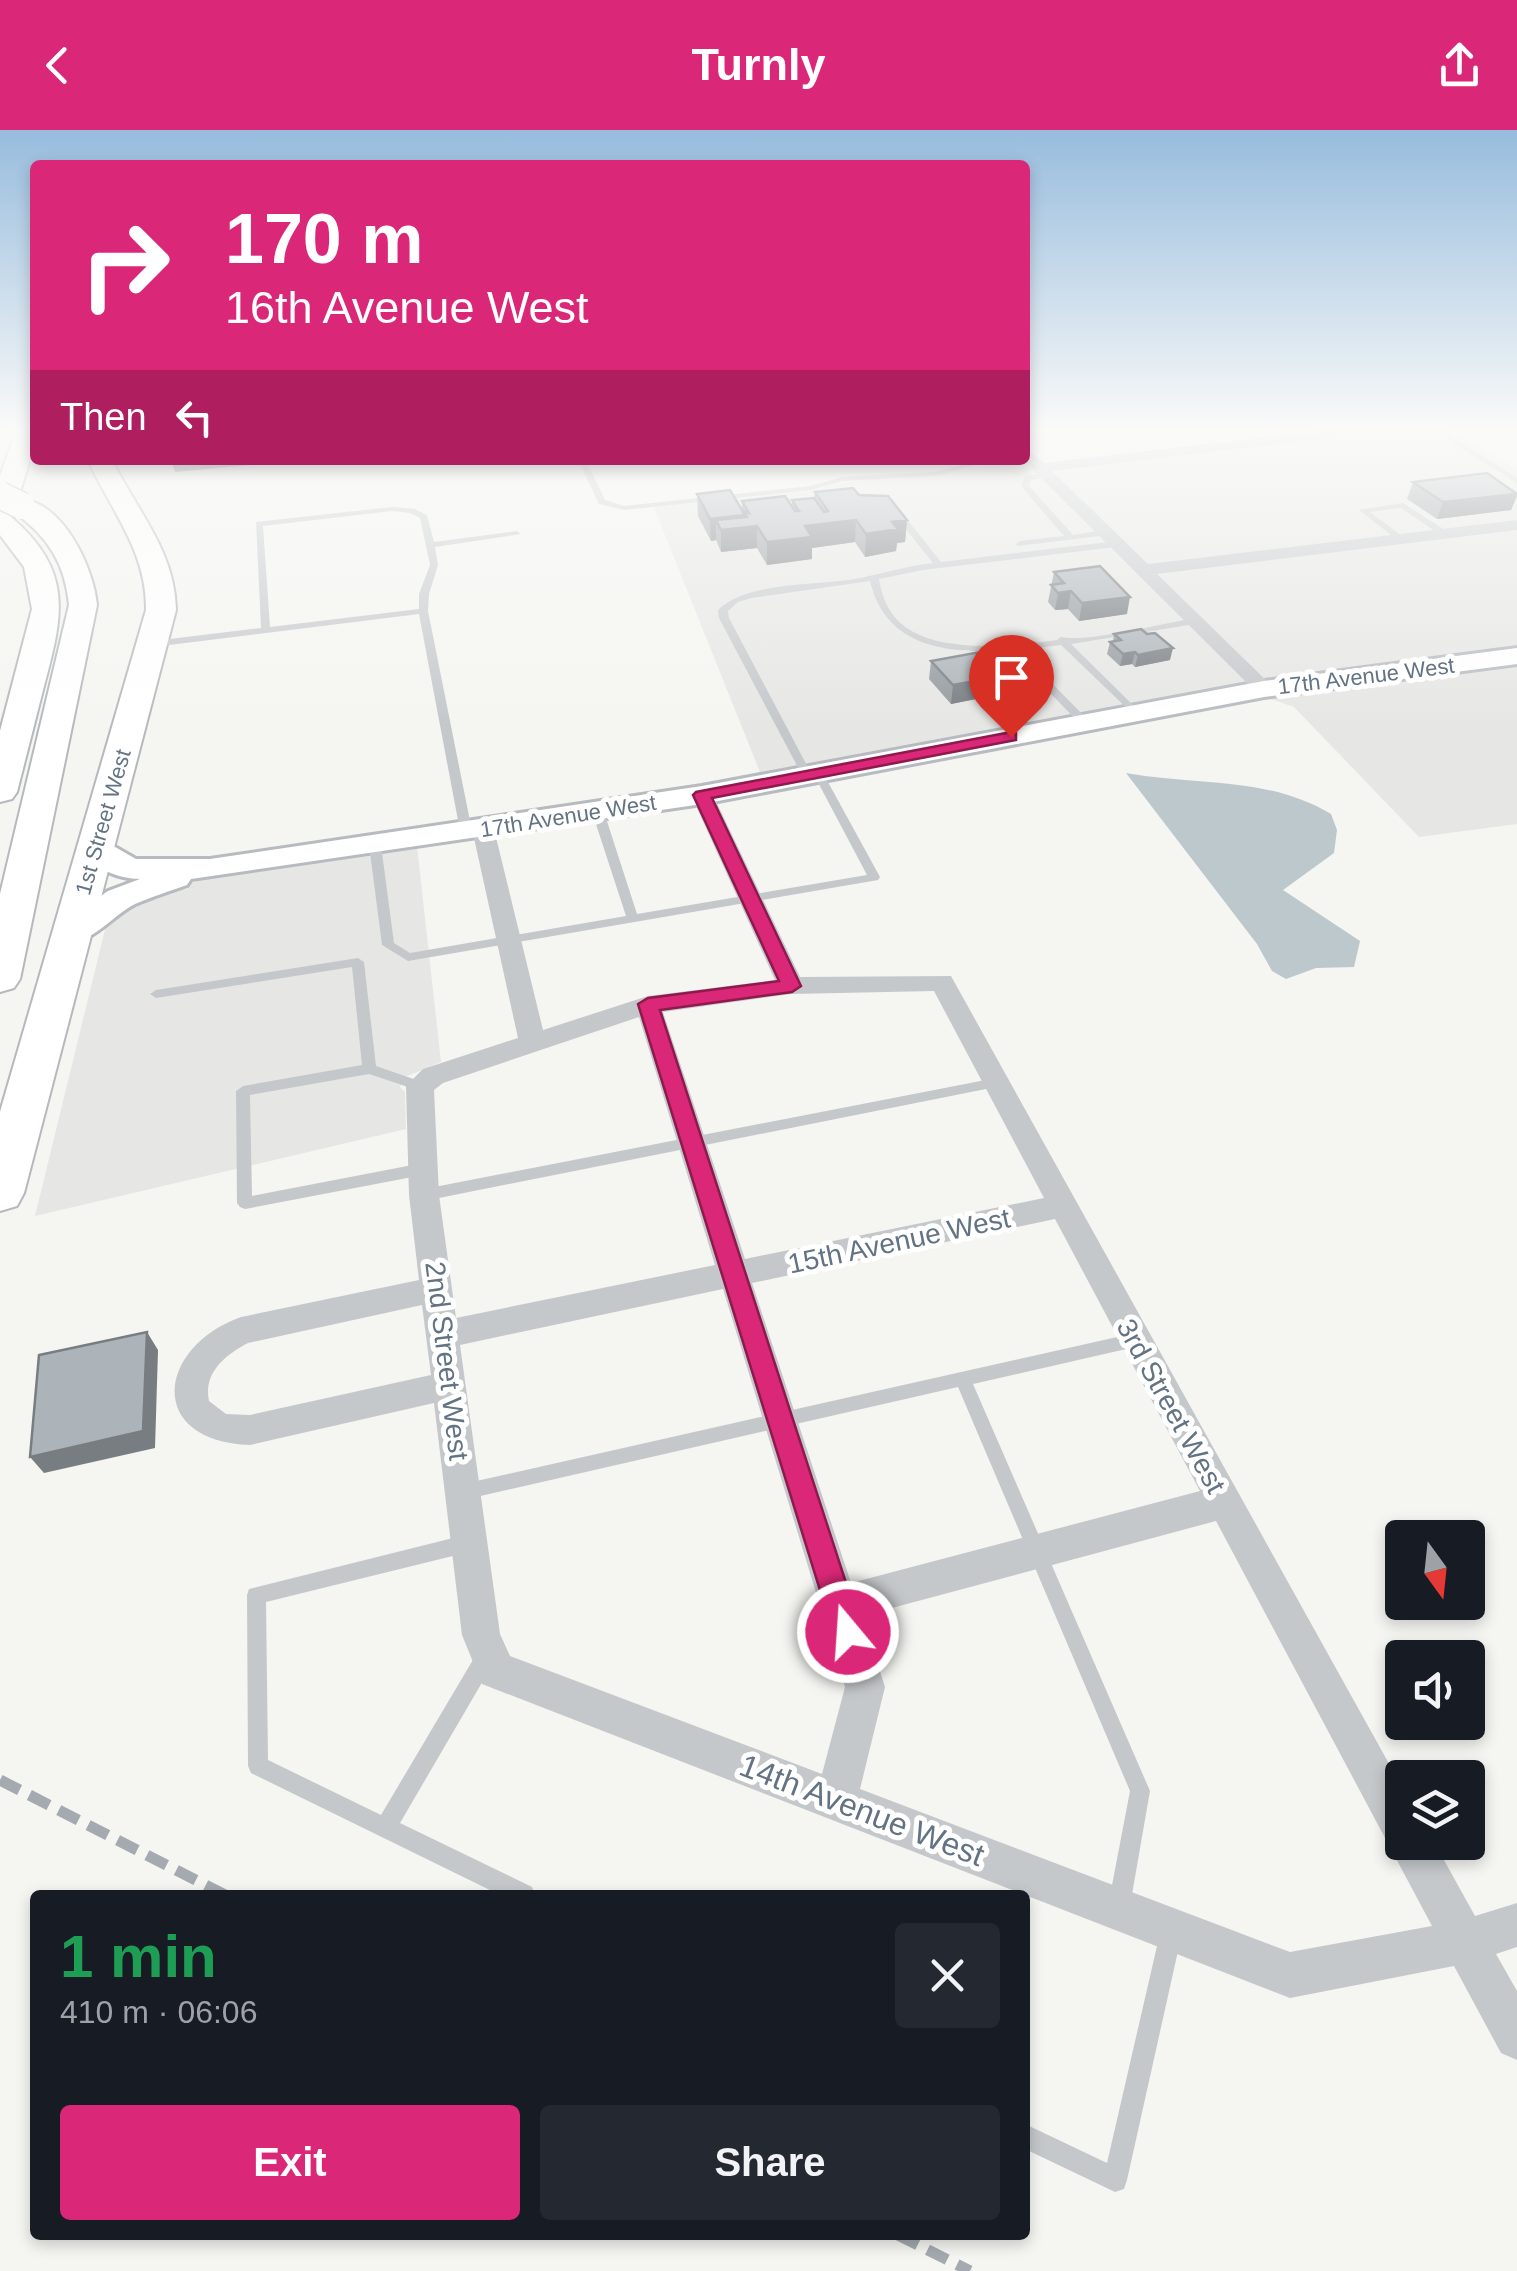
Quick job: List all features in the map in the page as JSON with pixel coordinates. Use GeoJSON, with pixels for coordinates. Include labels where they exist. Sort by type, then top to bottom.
{"type":"FeatureCollection","features":[{"type":"Feature","properties":{"kind":"main road"},"geometry":{"type":"LineString","coordinates":[[0,792],[47,611],[42,572],[15,528]]}},
{"type":"Feature","properties":{"kind":"main road"},"geometry":{"type":"LineString","coordinates":[[0,979],[82,605],[80,578],[71,554],[54,532],[43,528]]}},
{"type":"Feature","properties":{"kind":"main road","name":"1st Street West"},"geometry":{"type":"LineString","coordinates":[[0,1193],[162,602],[159,567],[139,528]]}},
{"type":"Feature","properties":{"kind":"street"},"geometry":{"type":"LineString","coordinates":[[1100,528],[1264,688]]}},
{"type":"Feature","properties":{"kind":"street"},"geometry":{"type":"LineString","coordinates":[[1143,570],[1494,528]]}},
{"type":"Feature","properties":{"kind":"street","name":"17th Avenue West"},"geometry":{"type":"LineString","coordinates":[[96,850],[128,869],[210,869],[702,795],[1264,688],[1517,656]]}},
{"type":"Feature","properties":{"kind":"street"},"geometry":{"type":"LineString","coordinates":[[420,1086],[434,1076],[648,1004],[792,986],[702,795]]}},
{"type":"Feature","properties":{"kind":"street"},"geometry":{"type":"LineString","coordinates":[[474,830],[508,941],[532,1041]]}},
{"type":"Feature","properties":{"kind":"street","name":"17th Avenue West"},"geometry":{"type":"LineString","coordinates":[[72,932],[104,906],[130,893],[210,869]]}},
{"type":"Feature","properties":{"kind":"street","name":"3rd Street West"},"geometry":{"type":"LineString","coordinates":[[792,986],[942,982],[1385,1797]]}},
{"type":"Feature","properties":{"kind":"street"},"geometry":{"type":"LineString","coordinates":[[648,1004],[865,1687],[836,1800]]}},
{"type":"Feature","properties":{"kind":"street","name":"2nd Street West"},"geometry":{"type":"LineString","coordinates":[[420,1086],[423,1182],[470,1543],[489,1652]]}},
{"type":"Feature","properties":{"kind":"street","name":"15th Avenue West"},"geometry":{"type":"LineString","coordinates":[[442,1335],[1062,1206]]}},
{"type":"Feature","properties":{"kind":"street"},"geometry":{"type":"LineString","coordinates":[[439,1289],[242,1331],[218,1344],[199,1364],[192,1376],[190,1398],[201,1418],[236,1432],[449,1384]]}},
{"type":"Feature","properties":{"kind":"street"},"geometry":{"type":"LineString","coordinates":[[839,1604],[1224,1502]]}},
{"type":"Feature","properties":{"kind":"street","name":"14th Avenue West"},"geometry":{"type":"LineString","coordinates":[[489,1652],[836,1800],[1290,1975],[1465,1942],[1517,1925]]}},
{"type":"Feature","properties":{"kind":"street"},"geometry":{"type":"LineString","coordinates":[[1420,1860],[1517,2037]]}},
{"type":"Feature","properties":{"kind":"lane"},"geometry":{"type":"LineString","coordinates":[[258,528],[266,630]]}},
{"type":"Feature","properties":{"kind":"lane"},"geometry":{"type":"LineString","coordinates":[[427,528],[433,572],[424,594],[423,612],[474,830]]}},
{"type":"Feature","properties":{"kind":"lane"},"geometry":{"type":"LineString","coordinates":[[909,528],[939,565]]}},
{"type":"Feature","properties":{"kind":"lane"},"geometry":{"type":"LineString","coordinates":[[1062,528],[1071,538]]}},
{"type":"Feature","properties":{"kind":"lane"},"geometry":{"type":"LineString","coordinates":[[1387,528],[1402,539]]}},
{"type":"Feature","properties":{"kind":"lane"},"geometry":{"type":"LineString","coordinates":[[1436,528],[1445,534]]}},
{"type":"Feature","properties":{"kind":"lane"},"geometry":{"type":"LineString","coordinates":[[432,545],[517,534]]}},
{"type":"Feature","properties":{"kind":"lane"},"geometry":{"type":"LineString","coordinates":[[1020,544],[1071,538],[1111,539]]}},
{"type":"Feature","properties":{"kind":"lane"},"geometry":{"type":"LineString","coordinates":[[388,945],[408,957],[874,877],[747,666],[724,610],[735,600],[750,595],[1111,539]]}},
{"type":"Feature","properties":{"kind":"lane"},"geometry":{"type":"LineString","coordinates":[[874,578],[877,596],[902,630],[924,640],[954,645],[1012,648],[1195,621]]}},
{"type":"Feature","properties":{"kind":"lane"},"geometry":{"type":"LineString","coordinates":[[153,644],[423,612]]}},
{"type":"Feature","properties":{"kind":"lane"},"geometry":{"type":"LineString","coordinates":[[1061,640],[1135,713]]}},
{"type":"Feature","properties":{"kind":"lane"},"geometry":{"type":"LineString","coordinates":[[1012,648],[1085,722]]}},
{"type":"Feature","properties":{"kind":"lane"},"geometry":{"type":"LineString","coordinates":[[598,812],[633,920]]}},
{"type":"Feature","properties":{"kind":"lane"},"geometry":{"type":"LineString","coordinates":[[375,845],[388,945]]}},
{"type":"Feature","properties":{"kind":"lane"},"geometry":{"type":"LineString","coordinates":[[156,994],[358,962],[388,945]]}},
{"type":"Feature","properties":{"kind":"lane"},"geometry":{"type":"LineString","coordinates":[[358,962],[370,1068]]}},
{"type":"Feature","properties":{"kind":"lane"},"geometry":{"type":"LineString","coordinates":[[420,1086],[370,1068],[244,1091],[245,1203],[693,1146],[996,1083]]}},
{"type":"Feature","properties":{"kind":"lane"},"geometry":{"type":"LineString","coordinates":[[463,1492],[1135,1340]]}},
{"type":"Feature","properties":{"kind":"lane"},"geometry":{"type":"LineString","coordinates":[[962,1378],[1140,1791],[1118,1908]]}},
{"type":"Feature","properties":{"kind":"lane"},"geometry":{"type":"LineString","coordinates":[[470,1543],[256,1595],[258,1766],[514,1890]]}},
{"type":"Feature","properties":{"kind":"lane"},"geometry":{"type":"LineString","coordinates":[[385,1828],[489,1652]]}},
{"type":"Feature","properties":{"kind":"lane"},"geometry":{"type":"LineString","coordinates":[[1030,2138],[1116,2180],[1172,1929]]}},
{"type":"Feature","properties":{"kind":"shaded area"},"geometry":{"type":"Polygon","coordinates":[[[662,528],[1092,528],[1249,685],[762,777],[662,528]]]}},
{"type":"Feature","properties":{"kind":"shaded area"},"geometry":{"type":"Polygon","coordinates":[[[1109,528],[1452,528],[1146,565],[1109,528]]]}},
{"type":"Feature","properties":{"kind":"shaded area"},"geometry":{"type":"Polygon","coordinates":[[[1517,530],[1517,645],[1268,682],[1155,574],[1517,530]]]}},
{"type":"Feature","properties":{"kind":"shaded area"},"geometry":{"type":"Polygon","coordinates":[[[1517,662],[1517,824],[1419,837],[1294,707],[1262,696],[1517,662]]]}},
{"type":"Feature","properties":{"kind":"shaded area"},"geometry":{"type":"Polygon","coordinates":[[[1126,773],[1282,793],[1331,814],[1337,830],[1334,853],[1283,890],[1360,941],[1354,967],[1316,968],[1286,979],[1272,971],[1257,944],[1126,773]]]}},
{"type":"Feature","properties":{"kind":"shaded area"},"geometry":{"type":"Polygon","coordinates":[[[417,846],[441,1062],[405,1077],[400,1087],[405,1092],[406,1129],[35,1216],[110,909],[209,877],[417,846]]]}},
{"type":"Feature","properties":{"kind":"building"},"geometry":{"type":"Polygon","coordinates":[[[758,528],[806,528],[812,537],[767,542],[758,528]]]}},
{"type":"Feature","properties":{"kind":"building"},"geometry":{"type":"Polygon","coordinates":[[[862,528],[898,529],[866,534],[862,528]]]}},
{"type":"Feature","properties":{"kind":"building"},"geometry":{"type":"Polygon","coordinates":[[[1100,566],[1130,597],[1082,603],[1071,591],[1058,593],[1051,585],[1064,583],[1054,572],[1100,566]]]}},
{"type":"Feature","properties":{"kind":"building"},"geometry":{"type":"Polygon","coordinates":[[[1141,629],[1147,634],[1155,633],[1173,648],[1123,654],[1110,642],[1121,640],[1114,634],[1141,629]]]}},
{"type":"Feature","properties":{"kind":"building"},"geometry":{"type":"Polygon","coordinates":[[[991,650],[1014,674],[953,685],[931,661],[991,650]]]}},
{"type":"Feature","properties":{"kind":"building"},"geometry":{"type":"Polygon","coordinates":[[[147,1332],[143,1431],[30,1457],[39,1355],[147,1332]]]}},
{"type":"Feature","properties":{"kind":"railway"},"geometry":{"type":"LineString","coordinates":[[0,1780],[215,1890]]}},
{"type":"Feature","properties":{"kind":"railway"},"geometry":{"type":"LineString","coordinates":[[908,2240],[970,2271]]}},
{"type":"Feature","properties":{"kind":"route"},"geometry":{"type":"LineString","coordinates":[[848,1632],[648,1004],[792,986],[702,795],[1011,737]]}}]}
